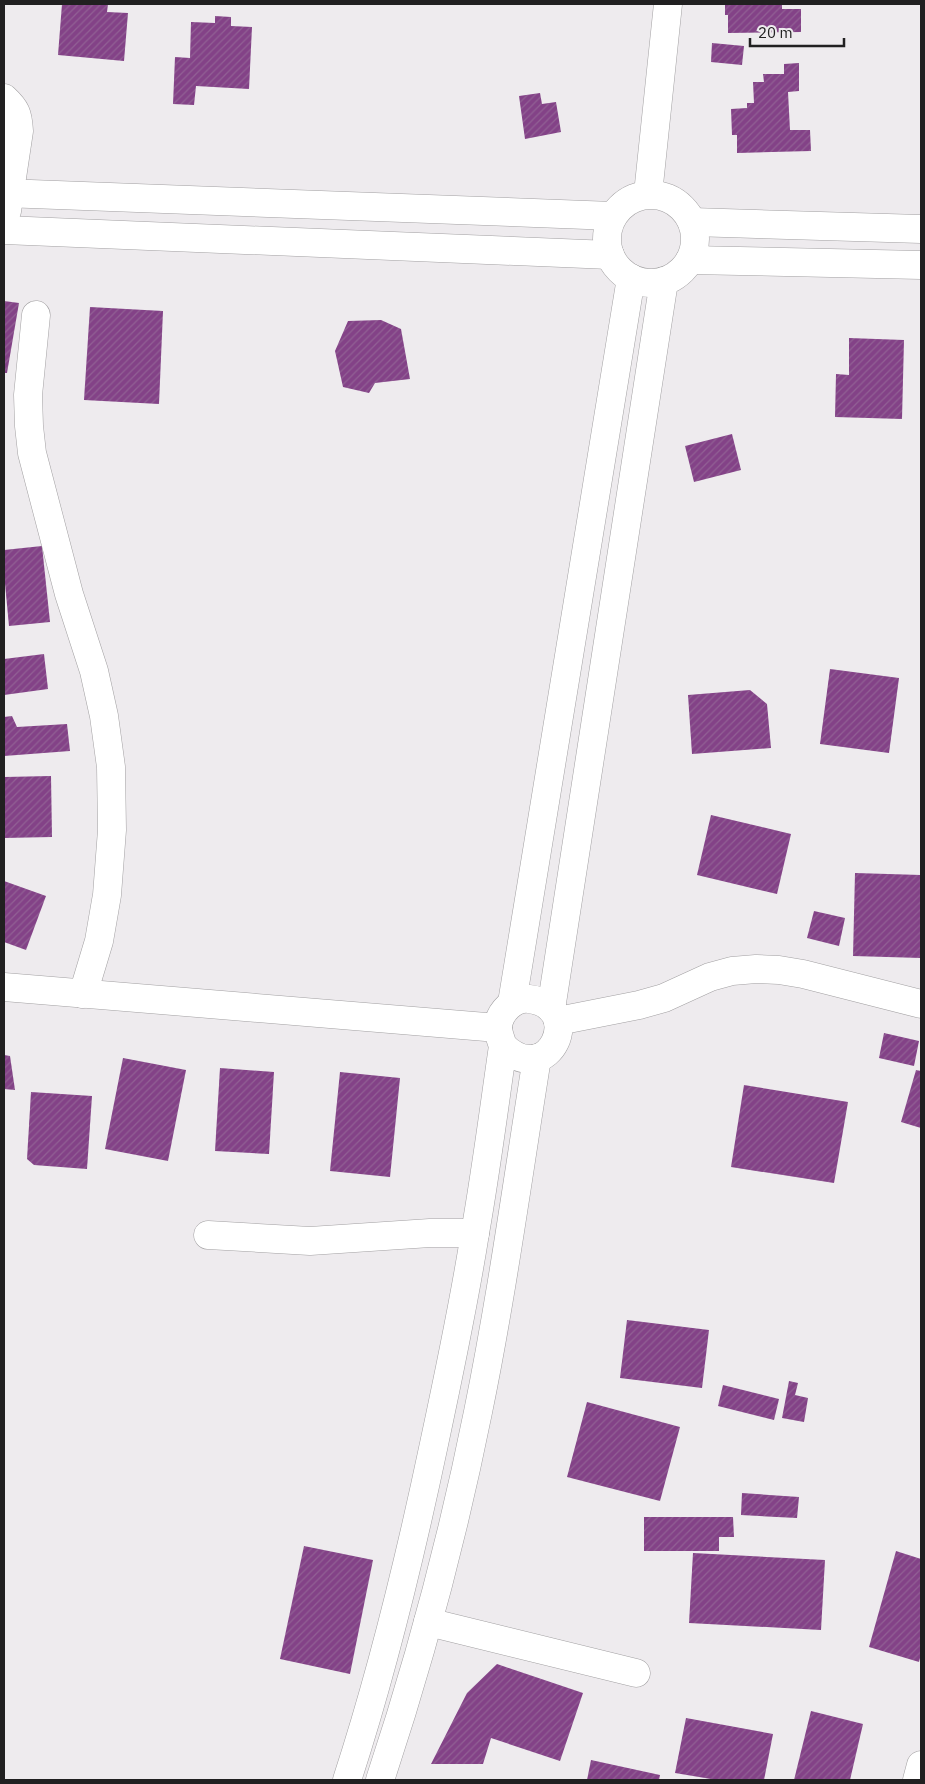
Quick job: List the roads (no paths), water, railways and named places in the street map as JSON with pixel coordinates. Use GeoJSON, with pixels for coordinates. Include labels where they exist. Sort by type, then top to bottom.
{"type":"FeatureCollection","features":[{"type":"Feature","properties":{"kind":"street"},"geometry":{"type":"LineString","coordinates":[[648,194],[668,4]]}},
{"type":"Feature","properties":{"kind":"street"},"geometry":{"type":"LineString","coordinates":[[4,98],[13,106],[18,118],[19,131],[6,194],[4,230],[610,255]]}},
{"type":"Feature","properties":{"kind":"street"},"geometry":{"type":"LineString","coordinates":[[6,194],[613,216]]}},
{"type":"Feature","properties":{"kind":"street"},"geometry":{"type":"LineString","coordinates":[[648,194],[662,196],[675,201],[685,210],[692,222],[696,242],[690,260],[679,273],[664,281],[653,283],[631,278],[619,268],[610,255],[607,242],[608,228],[613,216],[622,205],[634,198],[648,194]]}},
{"type":"Feature","properties":{"kind":"street"},"geometry":{"type":"LineString","coordinates":[[692,222],[921,229]]}},
{"type":"Feature","properties":{"kind":"street"},"geometry":{"type":"LineString","coordinates":[[690,260],[921,264]]}},
{"type":"Feature","properties":{"kind":"street"},"geometry":{"type":"LineString","coordinates":[[512,1003],[631,278]]}},
{"type":"Feature","properties":{"kind":"street"},"geometry":{"type":"LineString","coordinates":[[500,1037],[512,1055],[524,1059],[537,1058],[548,1053],[555,1044],[559,1033],[555,1015],[664,281]]}},
{"type":"Feature","properties":{"kind":"street"},"geometry":{"type":"LineString","coordinates":[[36,315],[28,395],[32,453],[69,594],[94,671],[104,716],[111,767],[112,830],[107,895],[99,941],[83,994]]}},
{"type":"Feature","properties":{"kind":"street"},"geometry":{"type":"LineString","coordinates":[[555,1015],[639,1005],[664,998],[710,977],[732,971],[756,969],[803,974],[921,1004]]}},
{"type":"Feature","properties":{"kind":"street"},"geometry":{"type":"LineString","coordinates":[[4,986],[500,1037]]}},
{"type":"Feature","properties":{"kind":"street"},"geometry":{"type":"LineString","coordinates":[[347,1780],[378,1682],[414,1540],[446,1389],[475,1233],[502,1014],[512,1003],[526,999],[540,1000],[555,1015]]}},
{"type":"Feature","properties":{"kind":"street"},"geometry":{"type":"LineString","coordinates":[[380,1780],[428,1622],[478,1412],[494,1329],[537,1058]]}},
{"type":"Feature","properties":{"kind":"street"},"geometry":{"type":"LineString","coordinates":[[208,1235],[310,1241],[430,1233],[475,1233]]}},
{"type":"Feature","properties":{"kind":"street"},"geometry":{"type":"LineString","coordinates":[[414,1540],[447,1547]]}},
{"type":"Feature","properties":{"kind":"street"},"geometry":{"type":"LineString","coordinates":[[428,1622],[636,1673]]}},
{"type":"Feature","properties":{"kind":"street"},"geometry":{"type":"LineString","coordinates":[[917,1780],[921,1765]]}}]}
